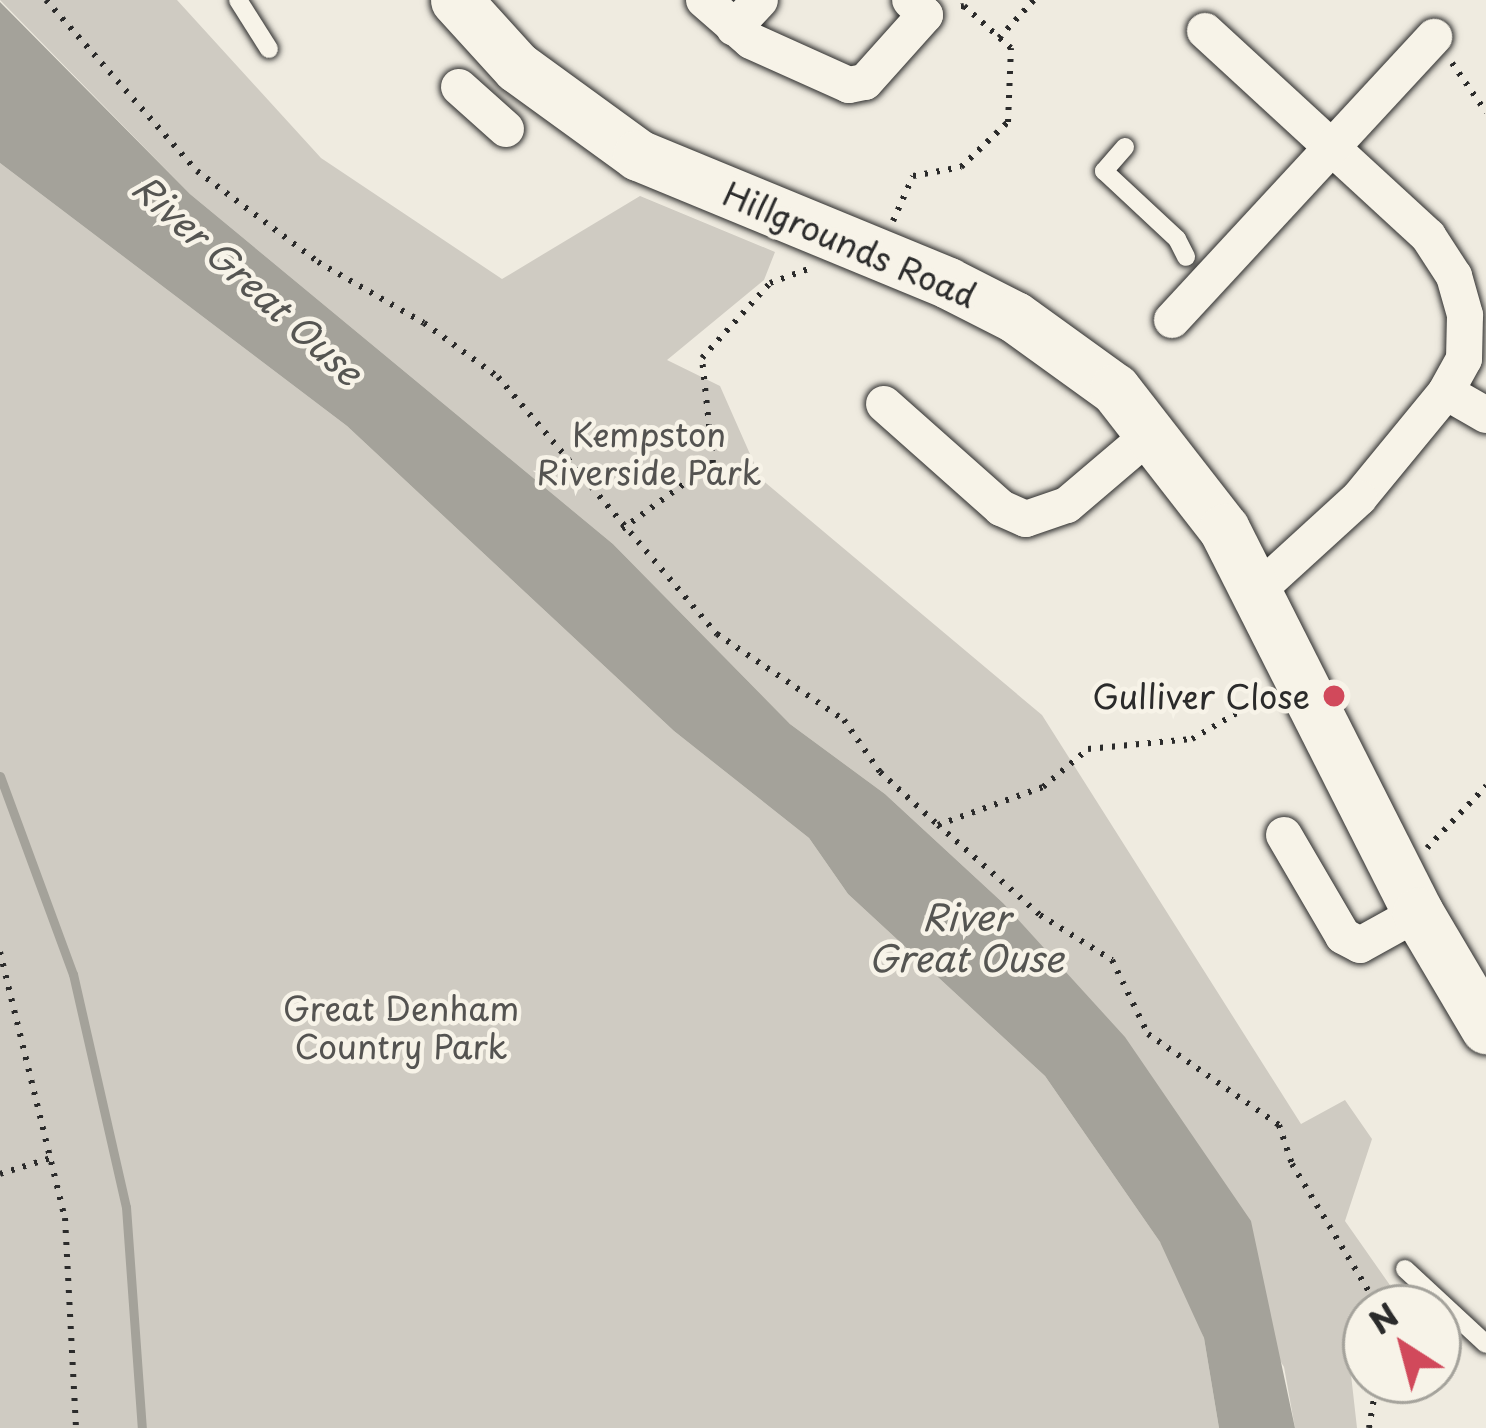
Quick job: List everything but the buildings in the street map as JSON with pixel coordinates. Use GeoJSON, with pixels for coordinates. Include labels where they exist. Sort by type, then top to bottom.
{"type":"FeatureCollection","features":[{"type":"Feature","properties":{"kind":"street"},"geometry":{"type":"LineString","coordinates":[[704,0],[734,28],[849,85],[865,82],[918,8]]}},
{"type":"Feature","properties":{"kind":"street"},"geometry":{"type":"LineString","coordinates":[[734,28],[760,0]]}},
{"type":"Feature","properties":{"kind":"street","name":"Hillgrounds Road"},"geometry":{"type":"LineString","coordinates":[[478,8],[517,67],[638,154],[869,245],[1067,350],[1154,431],[1225,529],[1409,895],[1486,1028]]}},
{"type":"Feature","properties":{"kind":"street"},"geometry":{"type":"LineString","coordinates":[[1204,31],[1428,236],[1454,276],[1466,315],[1465,359],[1446,392],[1359,497],[1257,591]]}},
{"type":"Feature","properties":{"kind":"street"},"geometry":{"type":"LineString","coordinates":[[1172,320],[1197,268],[1330,149],[1434,37]]}},
{"type":"Feature","properties":{"kind":"street"},"geometry":{"type":"LineString","coordinates":[[482,108],[517,67]]}},
{"type":"Feature","properties":{"kind":"street"},"geometry":{"type":"LineString","coordinates":[[1446,392],[1486,415]]}},
{"type":"Feature","properties":{"kind":"street"},"geometry":{"type":"LineString","coordinates":[[884,404],[915,455],[1000,508],[1026,518],[1067,505],[1154,431]]}},
{"type":"Feature","properties":{"kind":"street"},"geometry":{"type":"LineString","coordinates":[[1284,836],[1315,862],[1326,916],[1360,945],[1409,895]]}},
{"type":"Feature","properties":{"kind":"lane"},"geometry":{"type":"LineString","coordinates":[[238,0],[269,49]]}},
{"type":"Feature","properties":{"kind":"lane"},"geometry":{"type":"LineString","coordinates":[[1126,147],[1104,171],[1177,239],[1197,268]]}},
{"type":"Feature","properties":{"kind":"lane"},"geometry":{"type":"LineString","coordinates":[[1405,1269],[1486,1344]]}},
{"type":"Feature","properties":{"kind":"path"},"geometry":{"type":"LineString","coordinates":[[46,0],[197,171],[318,262],[424,323],[498,377],[622,529],[717,634],[844,720],[880,772],[938,825],[1040,915],[1112,960],[1148,1034],[1279,1125],[1292,1164],[1364,1284]]}},
{"type":"Feature","properties":{"kind":"path"},"geometry":{"type":"LineString","coordinates":[[999,38],[1034,0]]}},
{"type":"Feature","properties":{"kind":"path"},"geometry":{"type":"LineString","coordinates":[[622,529],[712,463],[702,358],[770,283],[869,245],[890,226],[913,176],[961,167],[1008,122],[1011,48],[964,6],[918,8]]}},
{"type":"Feature","properties":{"kind":"path"},"geometry":{"type":"LineString","coordinates":[[938,825],[1043,788],[1088,749],[1192,739],[1302,676]]}},
{"type":"Feature","properties":{"kind":"path"},"geometry":{"type":"LineString","coordinates":[[1409,895],[1486,786]]}},
{"type":"Feature","properties":{"kind":"path"},"geometry":{"type":"LineString","coordinates":[[0,952],[65,1218],[76,1428]]}},
{"type":"Feature","properties":{"kind":"path"},"geometry":{"type":"LineString","coordinates":[[0,1174],[52,1158]]}},
{"type":"Feature","properties":{"kind":"green space","name":"Kempston Riverside Park"},"geometry":{"type":"Polygon","coordinates":[[[0,0],[177,0],[321,158],[502,279],[640,196],[775,252],[764,280],[667,360],[720,386],[761,479],[1042,715],[1301,1124],[1345,1100],[1372,1139],[1345,1221],[1389,1284],[1342,1284],[1342,1404],[1354,1404],[1357,1428],[1295,1428],[1284,1367],[1002,902],[885,794],[790,724],[613,544],[190,194],[0,0]]]}},
{"type":"Feature","properties":{"kind":"green space","name":"Great Denham Country Park"},"geometry":{"type":"Polygon","coordinates":[[[0,163],[347,426],[674,731],[809,838],[848,894],[1045,1076],[1176,1265],[1204,1338],[1219,1428],[0,1428],[0,163]]]}},
{"type":"Feature","properties":{"kind":"water","name":"River Great Ouse"},"geometry":{"type":"Polygon","coordinates":[[[0,2],[190,194],[613,544],[790,724],[885,794],[1002,902],[1125,1037],[1251,1221],[1295,1428],[1219,1428],[1204,1338],[1160,1242],[1045,1076],[848,894],[809,838],[674,731],[347,426],[0,163],[0,2]]]}},
{"type":"Feature","properties":{"kind":"waterway"},"geometry":{"type":"LineString","coordinates":[[0,776],[73,974],[126,1207],[142,1428]]}},
{"type":"Feature","properties":{"kind":"place","name":"Gulliver Close"},"geometry":{"type":"Point","coordinates":[1334,696]}}]}
